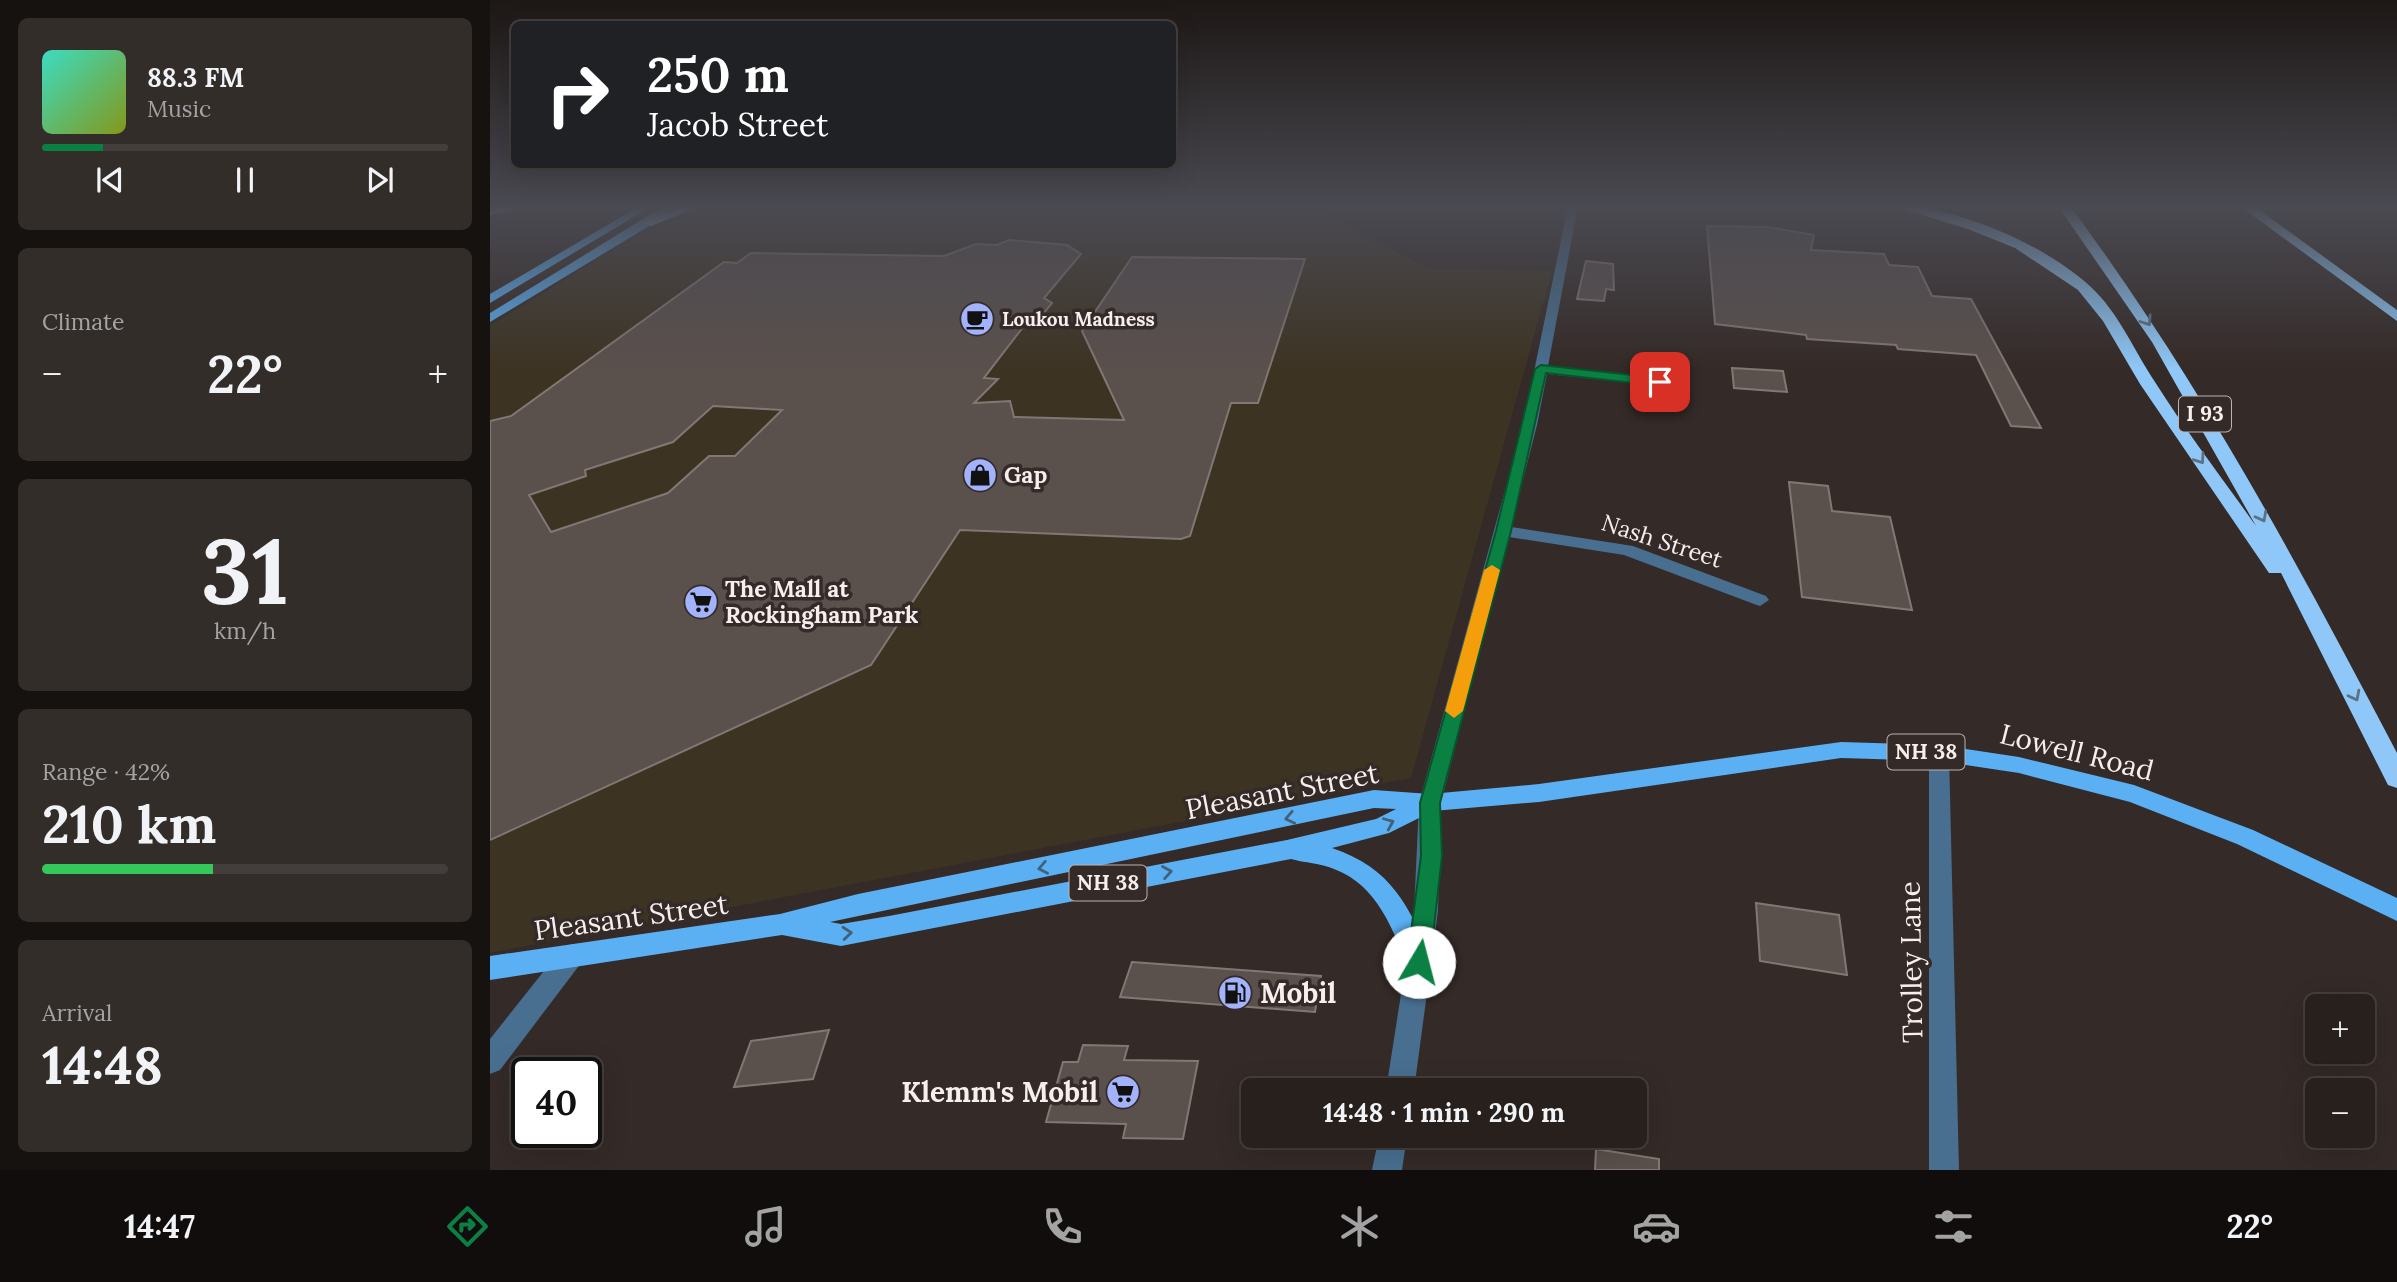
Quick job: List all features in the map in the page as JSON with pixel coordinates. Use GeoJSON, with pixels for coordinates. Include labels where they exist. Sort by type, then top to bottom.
{"type":"FeatureCollection","features":[{"type":"Feature","properties":{"kind":"highway"},"geometry":{"type":"LineString","coordinates":[[2044,261],[2083,288],[2097,303],[2147,383],[2324,636]]}},
{"type":"Feature","properties":{"kind":"highway","name":"I 93"},"geometry":{"type":"LineString","coordinates":[[2104,261],[2175,365],[2251,497],[2397,778]]}},
{"type":"Feature","properties":{"kind":"highway"},"geometry":{"type":"LineString","coordinates":[[2320,261],[2397,317]]}},
{"type":"Feature","properties":{"kind":"main road"},"geometry":{"type":"LineString","coordinates":[[490,299],[555,261]]}},
{"type":"Feature","properties":{"kind":"main road"},"geometry":{"type":"LineString","coordinates":[[490,318],[585,261]]}},
{"type":"Feature","properties":{"kind":"main road","name":"Lowell Road"},"geometry":{"type":"LineString","coordinates":[[1430,803],[1539,793],[1841,750],[1939,753],[2031,767],[2134,794],[2245,837],[2397,909]]}},
{"type":"Feature","properties":{"kind":"main road","name":"Pleasant Street"},"geometry":{"type":"LineString","coordinates":[[490,968],[780,925],[858,904],[1374,799],[1430,803]]}},
{"type":"Feature","properties":{"kind":"main road","name":"Pleasant Street"},"geometry":{"type":"LineString","coordinates":[[780,925],[841,935],[1287,849],[1381,827],[1430,803]]}},
{"type":"Feature","properties":{"kind":"main road"},"geometry":{"type":"LineString","coordinates":[[1287,849],[1316,852],[1346,862],[1374,879],[1391,899],[1404,922],[1419,962]]}},
{"type":"Feature","properties":{"kind":"street"},"geometry":{"type":"LineString","coordinates":[[1402,1078],[1432,856],[1430,803],[1504,531],[1541,369],[1562,261]]}},
{"type":"Feature","properties":{"kind":"street"},"geometry":{"type":"LineString","coordinates":[[1544,350],[1590,374]]}},
{"type":"Feature","properties":{"kind":"street"},"geometry":{"type":"LineString","coordinates":[[1541,369],[1660,382],[1683,388]]}},
{"type":"Feature","properties":{"kind":"street","name":"Nash Street"},"geometry":{"type":"LineString","coordinates":[[1504,531],[1627,550],[1760,600]]}},
{"type":"Feature","properties":{"kind":"street","name":"Trolley Lane"},"geometry":{"type":"LineString","coordinates":[[1939,753],[1944,1170]]}},
{"type":"Feature","properties":{"kind":"street"},"geometry":{"type":"LineString","coordinates":[[490,1062],[572,955]]}},
{"type":"Feature","properties":{"kind":"street"},"geometry":{"type":"LineString","coordinates":[[1387,1170],[1391,1148]]}},
{"type":"Feature","properties":{"kind":"shaded area","name":"The Mall at Rockingham Park"},"geometry":{"type":"Polygon","coordinates":[[[596,261],[1413,261],[1429,269],[1552,271],[1411,778],[490,953],[490,326],[596,261]]]}},
{"type":"Feature","properties":{"kind":"building","name":"The Mall at Rockingham Park"},"geometry":{"type":"Polygon","coordinates":[[[740,261],[1075,261],[1044,298],[1052,303],[1040,318],[1027,322],[984,378],[998,379],[974,403],[1010,401],[1014,417],[1124,420],[1082,331],[1130,261],[1304,261],[1258,403],[1231,403],[1190,536],[1181,539],[960,530],[871,665],[490,840],[490,421],[511,416],[724,262],[737,263],[740,261]],[[713,406],[673,442],[585,470],[586,476],[529,495],[551,532],[668,493],[709,456],[735,456],[782,410],[713,406]]]}},
{"type":"Feature","properties":{"kind":"building"},"geometry":{"type":"Polygon","coordinates":[[[1586,261],[1613,264],[1614,290],[1606,289],[1604,301],[1577,299],[1586,261]]]}},
{"type":"Feature","properties":{"kind":"building"},"geometry":{"type":"Polygon","coordinates":[[[1710,261],[1887,261],[1889,265],[1918,267],[1932,296],[1971,299],[2041,428],[2011,426],[1976,355],[1898,349],[1896,345],[1807,339],[1806,335],[1715,324],[1710,261]]]}},
{"type":"Feature","properties":{"kind":"building"},"geometry":{"type":"Polygon","coordinates":[[[1732,368],[1783,371],[1787,392],[1734,388],[1732,368]]]}},
{"type":"Feature","properties":{"kind":"building"},"geometry":{"type":"Polygon","coordinates":[[[1789,482],[1828,486],[1832,511],[1890,517],[1912,610],[1802,597],[1789,482]]]}},
{"type":"Feature","properties":{"kind":"building"},"geometry":{"type":"Polygon","coordinates":[[[1756,903],[1839,915],[1847,975],[1760,961],[1756,903]]]}},
{"type":"Feature","properties":{"kind":"building"},"geometry":{"type":"Polygon","coordinates":[[[1132,962],[1321,976],[1315,1012],[1120,997],[1132,962]]]}},
{"type":"Feature","properties":{"kind":"building"},"geometry":{"type":"Polygon","coordinates":[[[829,1030],[813,1079],[734,1087],[751,1041],[829,1030]]]}},
{"type":"Feature","properties":{"kind":"building","name":"Klemm's Mobil"},"geometry":{"type":"Polygon","coordinates":[[[1083,1045],[1128,1046],[1124,1060],[1198,1061],[1183,1139],[1123,1138],[1126,1124],[1046,1122],[1063,1062],[1078,1062],[1083,1045]]]}},
{"type":"Feature","properties":{"kind":"building"},"geometry":{"type":"Polygon","coordinates":[[[1596,1149],[1659,1159],[1659,1170],[1595,1170],[1596,1149]]]}},
{"type":"Feature","properties":{"kind":"slow traffic"},"geometry":{"type":"LineString","coordinates":[[1454,711],[1492,570]]}},
{"type":"Feature","properties":{"kind":"place","name":"Loukou Madness"},"geometry":{"type":"Point","coordinates":[977,319]}},
{"type":"Feature","properties":{"kind":"place","name":"Gap"},"geometry":{"type":"Point","coordinates":[980,475]}},
{"type":"Feature","properties":{"kind":"place","name":"The Mall at Rockingham Park"},"geometry":{"type":"Point","coordinates":[701,602]}},
{"type":"Feature","properties":{"kind":"place","name":"Mobil"},"geometry":{"type":"Point","coordinates":[1235,993]}},
{"type":"Feature","properties":{"kind":"place","name":"Klemm's Mobil"},"geometry":{"type":"Point","coordinates":[1123,1092]}},
{"type":"Feature","properties":{"kind":"route"},"geometry":{"type":"LineString","coordinates":[[1419,962],[1432,856],[1430,803],[1480,611],[1504,531],[1541,369],[1660,382]]}}]}
